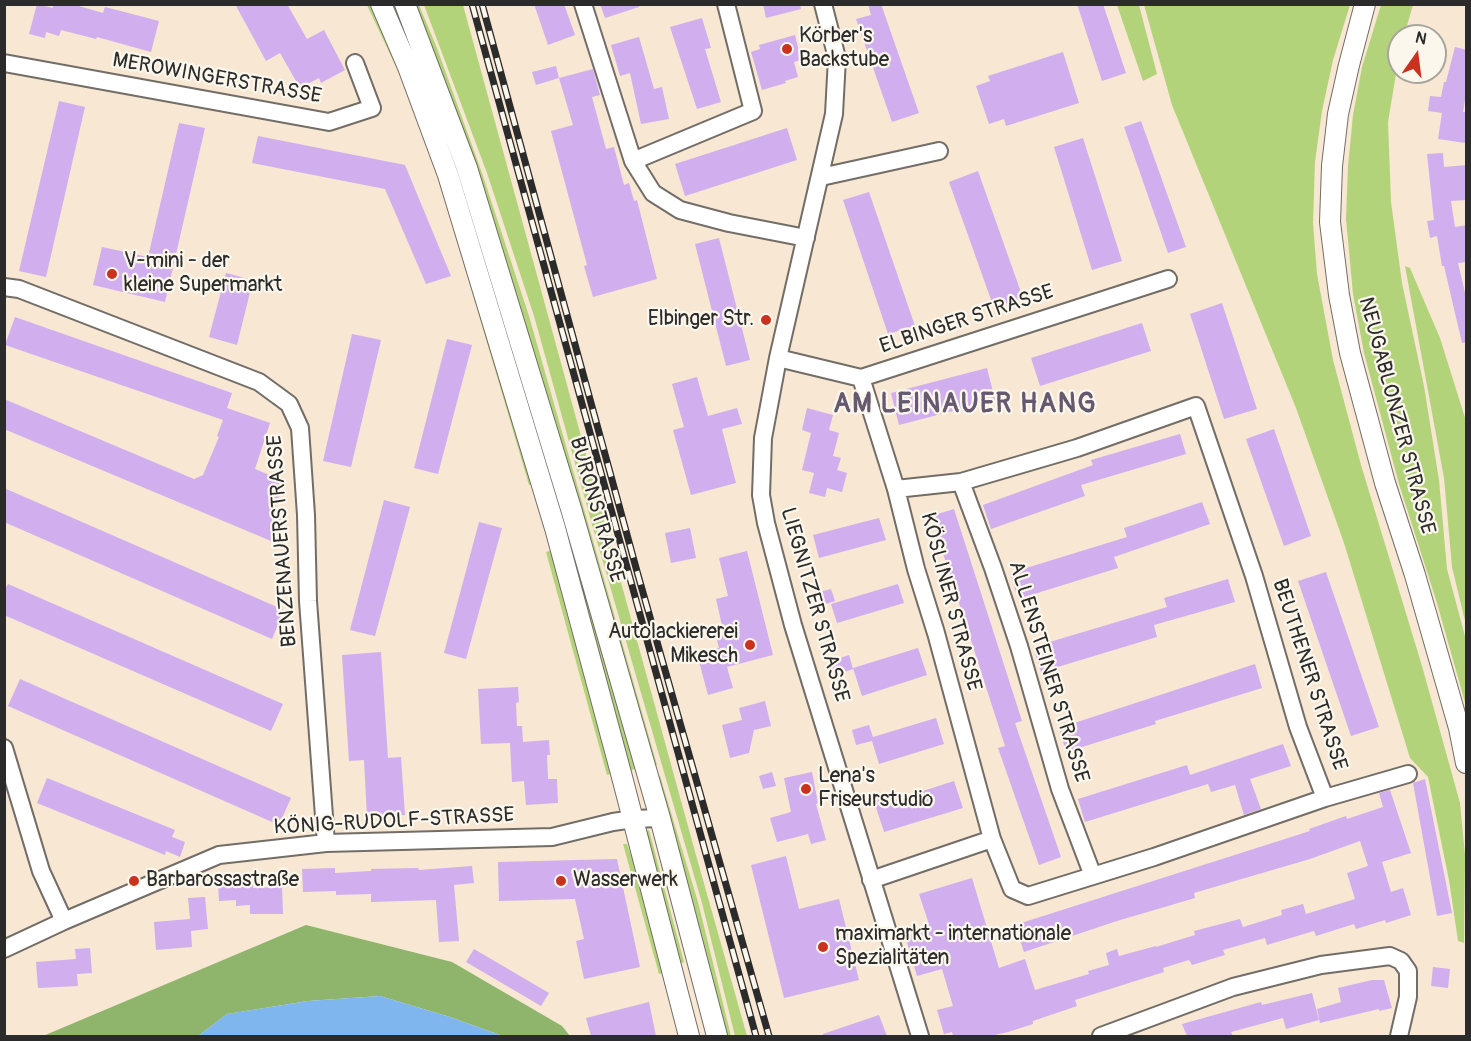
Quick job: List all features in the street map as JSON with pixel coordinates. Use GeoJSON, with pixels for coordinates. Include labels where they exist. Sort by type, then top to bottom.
{"type":"FeatureCollection","features":[{"type":"Feature","properties":{"kind":"street","name":"BURONSTRASSE"},"geometry":{"type":"LineString","coordinates":[[381,4],[408,67],[448,175],[555,528],[688,1036]]}},
{"type":"Feature","properties":{"kind":"street","name":"BURONSTRASSE"},"geometry":{"type":"LineString","coordinates":[[405,4],[467,168],[572,512],[660,818],[717,1036]]}},
{"type":"Feature","properties":{"kind":"street"},"geometry":{"type":"LineString","coordinates":[[583,4],[633,161],[653,193],[680,210],[729,223],[806,238]]}},
{"type":"Feature","properties":{"kind":"street"},"geometry":{"type":"LineString","coordinates":[[633,161],[753,111],[726,4]]}},
{"type":"Feature","properties":{"kind":"street","name":"LIEGNITZER STRASSE"},"geometry":{"type":"LineString","coordinates":[[823,4],[837,58],[834,114],[778,358],[763,438],[761,495],[766,523],[793,625],[920,1036]]}},
{"type":"Feature","properties":{"kind":"street","name":"NEUGABLONZER STRASSE"},"geometry":{"type":"LineString","coordinates":[[1365,4],[1348,65],[1338,114],[1332,166],[1330,222],[1339,295],[1350,353],[1385,483],[1415,575],[1467,763]]}},
{"type":"Feature","properties":{"kind":"street","name":"MEROWINGERSTRASSE"},"geometry":{"type":"LineString","coordinates":[[4,63],[329,122],[372,108],[355,63]]}},
{"type":"Feature","properties":{"kind":"street"},"geometry":{"type":"LineString","coordinates":[[821,177],[939,151]]}},
{"type":"Feature","properties":{"kind":"street","name":"ELBINGER STRASSE"},"geometry":{"type":"LineString","coordinates":[[778,358],[861,378],[1168,279]]}},
{"type":"Feature","properties":{"kind":"street","name":"BENZENAUERSTRASSE"},"geometry":{"type":"LineString","coordinates":[[4,287],[19,289],[259,382],[289,404],[300,428],[306,515],[308,601],[326,843]]}},
{"type":"Feature","properties":{"kind":"street","name":"KÖSLINER STRASSE"},"geometry":{"type":"LineString","coordinates":[[861,378],[896,489],[916,569],[936,633],[992,839]]}},
{"type":"Feature","properties":{"kind":"street","name":"BEUTHENER STRASSE"},"geometry":{"type":"LineString","coordinates":[[961,482],[1077,448],[1196,406],[1254,576],[1298,727],[1325,798],[1154,857],[1028,896],[1012,889],[992,839]]}},
{"type":"Feature","properties":{"kind":"street"},"geometry":{"type":"LineString","coordinates":[[896,489],[961,482]]}},
{"type":"Feature","properties":{"kind":"street","name":"ALLENSTEINER STRASSE"},"geometry":{"type":"LineString","coordinates":[[961,482],[1019,646],[1060,789],[1093,876]]}},
{"type":"Feature","properties":{"kind":"street"},"geometry":{"type":"LineString","coordinates":[[4,748],[41,871],[64,921]]}},
{"type":"Feature","properties":{"kind":"street"},"geometry":{"type":"LineString","coordinates":[[1325,798],[1408,774]]}},
{"type":"Feature","properties":{"kind":"street","name":"KÖNIG-RUDOLF-STRASSE"},"geometry":{"type":"LineString","coordinates":[[4,949],[219,855],[326,843],[552,837],[633,819],[660,818]]}},
{"type":"Feature","properties":{"kind":"street"},"geometry":{"type":"LineString","coordinates":[[871,880],[992,839]]}},
{"type":"Feature","properties":{"kind":"street"},"geometry":{"type":"LineString","coordinates":[[1101,1036],[1233,987],[1322,965],[1390,956],[1401,961],[1408,971],[1408,997],[1399,1036]]}},
{"type":"Feature","properties":{"kind":"green space"},"geometry":{"type":"Polygon","coordinates":[[[367,5],[375,5],[441,176],[535,484],[529,485],[438,176],[398,71],[367,5]]]}},
{"type":"Feature","properties":{"kind":"green space"},"geometry":{"type":"Polygon","coordinates":[[[390,5],[398,5],[461,169],[638,768],[629,771],[390,5]]]}},
{"type":"Feature","properties":{"kind":"green space"},"geometry":{"type":"Polygon","coordinates":[[[413,5],[419,5],[437,48],[482,173],[529,316],[657,765],[655,766],[586,541],[413,5]]]}},
{"type":"Feature","properties":{"kind":"green space"},"geometry":{"type":"Polygon","coordinates":[[[424,5],[463,5],[607,531],[595,535],[534,316],[487,173],[424,5]]]}},
{"type":"Feature","properties":{"kind":"green space"},"geometry":{"type":"Polygon","coordinates":[[[1117,5],[1139,5],[1157,74],[1143,81],[1117,5]]]}},
{"type":"Feature","properties":{"kind":"green space"},"geometry":{"type":"Polygon","coordinates":[[[1144,5],[1350,5],[1333,60],[1322,111],[1315,162],[1313,223],[1317,274],[1333,360],[1361,465],[1422,666],[1460,803],[1465,855],[1464,943],[1458,941],[1449,880],[1428,777],[1410,758],[1344,543],[1296,408],[1172,105],[1144,5]]]}},
{"type":"Feature","properties":{"kind":"green space"},"geometry":{"type":"Polygon","coordinates":[[[1381,5],[1413,5],[1407,24],[1387,24],[1387,84],[1394,84],[1388,122],[1391,202],[1402,283],[1424,386],[1439,480],[1447,569],[1466,640],[1466,706],[1437,603],[1399,484],[1364,353],[1353,294],[1346,219],[1348,166],[1353,115],[1362,67],[1381,5]]]}},
{"type":"Feature","properties":{"kind":"green space"},"geometry":{"type":"Polygon","coordinates":[[[1405,266],[1410,268],[1440,338],[1466,421],[1466,625],[1452,567],[1444,478],[1405,266]]]}},
{"type":"Feature","properties":{"kind":"green space"},"geometry":{"type":"Polygon","coordinates":[[[608,535],[747,1036],[735,1036],[702,903],[596,538],[608,535]]]}},
{"type":"Feature","properties":{"kind":"green space"},"geometry":{"type":"Polygon","coordinates":[[[553,550],[611,774],[607,775],[546,552],[553,550]]]}},
{"type":"Feature","properties":{"kind":"green space"},"geometry":{"type":"Polygon","coordinates":[[[660,776],[698,902],[731,1036],[724,1036],[658,777],[660,776]]]}},
{"type":"Feature","properties":{"kind":"green space"},"geometry":{"type":"Polygon","coordinates":[[[649,830],[684,962],[678,965],[643,831],[649,830]]]}},
{"type":"Feature","properties":{"kind":"green space"},"geometry":{"type":"Polygon","coordinates":[[[623,844],[627,844],[638,875],[664,973],[659,974],[623,844]]]}},
{"type":"Feature","properties":{"kind":"green space"},"geometry":{"type":"Polygon","coordinates":[[[306,925],[452,962],[562,1026],[570,1036],[503,1036],[380,996],[308,1001],[227,1014],[198,1036],[43,1036],[306,925]]]}},
{"type":"Feature","properties":{"kind":"water"},"geometry":{"type":"Polygon","coordinates":[[[380,996],[503,1036],[198,1036],[227,1014],[308,1001],[380,996]]]}},
{"type":"Feature","properties":{"kind":"building"},"geometry":{"type":"Polygon","coordinates":[[[37,4],[53,8],[53,4],[72,4],[103,13],[105,7],[159,21],[151,52],[61,30],[59,36],[46,32],[45,38],[29,34],[37,4]]]}},
{"type":"Feature","properties":{"kind":"building"},"geometry":{"type":"Polygon","coordinates":[[[235,4],[287,4],[307,39],[324,30],[345,70],[321,83],[319,78],[300,88],[280,53],[266,61],[235,4]]]}},
{"type":"Feature","properties":{"kind":"building"},"geometry":{"type":"Polygon","coordinates":[[[534,4],[564,4],[575,35],[548,45],[534,4]]]}},
{"type":"Feature","properties":{"kind":"building"},"geometry":{"type":"Polygon","coordinates":[[[600,4],[639,4],[639,7],[605,18],[600,4]]]}},
{"type":"Feature","properties":{"kind":"building"},"geometry":{"type":"Polygon","coordinates":[[[763,4],[800,4],[801,9],[766,18],[763,4]]]}},
{"type":"Feature","properties":{"kind":"building"},"geometry":{"type":"Polygon","coordinates":[[[868,4],[881,4],[919,113],[892,122],[856,19],[871,15],[868,4]]]}},
{"type":"Feature","properties":{"kind":"building"},"geometry":{"type":"Polygon","coordinates":[[[1077,4],[1103,4],[1126,73],[1102,81],[1077,4]]]}},
{"type":"Feature","properties":{"kind":"building"},"geometry":{"type":"Polygon","coordinates":[[[702,18],[711,48],[705,49],[721,102],[697,109],[670,27],[702,18]]]}},
{"type":"Feature","properties":{"kind":"building"},"geometry":{"type":"Polygon","coordinates":[[[795,35],[801,60],[794,62],[798,77],[762,90],[751,52],[760,49],[759,45],[795,35]]]}},
{"type":"Feature","properties":{"kind":"building"},"geometry":{"type":"Polygon","coordinates":[[[639,37],[654,89],[662,87],[669,119],[641,124],[630,73],[620,76],[611,45],[639,37]]]}},
{"type":"Feature","properties":{"kind":"building"},"geometry":{"type":"Polygon","coordinates":[[[1455,47],[1467,50],[1467,88],[1463,112],[1467,112],[1465,143],[1438,139],[1442,113],[1428,111],[1430,96],[1441,97],[1455,47]]]}},
{"type":"Feature","properties":{"kind":"building"},"geometry":{"type":"Polygon","coordinates":[[[1063,52],[1079,103],[1006,126],[1004,119],[989,124],[976,86],[990,81],[988,76],[1063,52]]]}},
{"type":"Feature","properties":{"kind":"building"},"geometry":{"type":"Polygon","coordinates":[[[556,66],[559,78],[536,85],[532,72],[556,66]]]}},
{"type":"Feature","properties":{"kind":"building"},"geometry":{"type":"Polygon","coordinates":[[[593,69],[600,95],[592,97],[606,149],[614,147],[624,185],[629,183],[634,201],[637,200],[657,279],[593,297],[584,266],[587,265],[551,131],[573,125],[559,78],[593,69]]]}},
{"type":"Feature","properties":{"kind":"building"},"geometry":{"type":"Polygon","coordinates":[[[59,101],[85,107],[46,277],[19,271],[59,101]]]}},
{"type":"Feature","properties":{"kind":"building"},"geometry":{"type":"Polygon","coordinates":[[[1141,121],[1186,247],[1168,253],[1124,127],[1141,121]]]}},
{"type":"Feature","properties":{"kind":"building"},"geometry":{"type":"Polygon","coordinates":[[[179,123],[205,128],[165,302],[93,285],[102,247],[148,257],[179,123]]]}},
{"type":"Feature","properties":{"kind":"building"},"geometry":{"type":"Polygon","coordinates":[[[787,128],[797,160],[685,196],[675,164],[787,128]]]}},
{"type":"Feature","properties":{"kind":"building"},"geometry":{"type":"Polygon","coordinates":[[[258,136],[405,165],[451,276],[426,284],[385,189],[252,163],[258,136]]]}},
{"type":"Feature","properties":{"kind":"building"},"geometry":{"type":"Polygon","coordinates":[[[1083,138],[1122,261],[1092,270],[1054,147],[1083,138]]]}},
{"type":"Feature","properties":{"kind":"building"},"geometry":{"type":"Polygon","coordinates":[[[1443,153],[1444,167],[1467,165],[1467,200],[1451,201],[1455,227],[1467,225],[1467,262],[1458,263],[1467,301],[1467,342],[1462,343],[1444,266],[1442,266],[1437,236],[1430,238],[1427,221],[1434,220],[1427,154],[1443,153]]]}},
{"type":"Feature","properties":{"kind":"building"},"geometry":{"type":"Polygon","coordinates":[[[978,171],[1023,298],[994,308],[949,182],[978,171]]]}},
{"type":"Feature","properties":{"kind":"building"},"geometry":{"type":"Polygon","coordinates":[[[869,192],[915,326],[888,334],[843,200],[869,192]]]}},
{"type":"Feature","properties":{"kind":"building"},"geometry":{"type":"Polygon","coordinates":[[[719,238],[750,360],[726,366],[695,244],[719,238]]]}},
{"type":"Feature","properties":{"kind":"building"},"geometry":{"type":"Polygon","coordinates":[[[226,273],[253,280],[237,345],[209,337],[226,273]]]}},
{"type":"Feature","properties":{"kind":"building"},"geometry":{"type":"Polygon","coordinates":[[[1222,303],[1257,409],[1224,419],[1190,314],[1222,303]]]}},
{"type":"Feature","properties":{"kind":"building"},"geometry":{"type":"Polygon","coordinates":[[[15,317],[232,393],[227,408],[270,423],[255,469],[286,482],[273,512],[282,516],[271,541],[4,429],[4,399],[194,479],[203,475],[219,437],[217,436],[223,420],[5,345],[15,317]]]}},
{"type":"Feature","properties":{"kind":"building"},"geometry":{"type":"Polygon","coordinates":[[[1142,323],[1151,351],[1040,386],[1031,358],[1142,323]]]}},
{"type":"Feature","properties":{"kind":"building"},"geometry":{"type":"Polygon","coordinates":[[[352,334],[381,340],[351,467],[323,461],[352,334]]]}},
{"type":"Feature","properties":{"kind":"building"},"geometry":{"type":"Polygon","coordinates":[[[447,339],[472,345],[438,474],[414,468],[447,339]]]}},
{"type":"Feature","properties":{"kind":"building"},"geometry":{"type":"Polygon","coordinates":[[[987,368],[995,400],[899,425],[891,393],[987,368]]]}},
{"type":"Feature","properties":{"kind":"building"},"geometry":{"type":"Polygon","coordinates":[[[697,377],[708,416],[737,408],[742,424],[722,429],[736,483],[691,495],[673,430],[684,427],[672,384],[697,377]]]}},
{"type":"Feature","properties":{"kind":"building"},"geometry":{"type":"Polygon","coordinates":[[[807,408],[833,415],[829,430],[839,433],[833,456],[841,458],[837,470],[847,473],[842,492],[827,488],[825,497],[809,493],[814,473],[802,470],[811,433],[802,430],[807,408]]]}},
{"type":"Feature","properties":{"kind":"building"},"geometry":{"type":"Polygon","coordinates":[[[1274,429],[1311,536],[1284,546],[1246,439],[1274,429]]]}},
{"type":"Feature","properties":{"kind":"building"},"geometry":{"type":"Polygon","coordinates":[[[1180,434],[1186,454],[1081,485],[1085,496],[991,529],[983,505],[1093,465],[1091,460],[1180,434]]]}},
{"type":"Feature","properties":{"kind":"building"},"geometry":{"type":"Polygon","coordinates":[[[4,488],[284,610],[272,639],[4,522],[4,488]]]}},
{"type":"Feature","properties":{"kind":"building"},"geometry":{"type":"Polygon","coordinates":[[[384,500],[410,507],[375,636],[350,630],[384,500]]]}},
{"type":"Feature","properties":{"kind":"building"},"geometry":{"type":"Polygon","coordinates":[[[1202,502],[1210,524],[1114,557],[1118,568],[1018,599],[1010,573],[1127,537],[1124,528],[1202,502]]]}},
{"type":"Feature","properties":{"kind":"building"},"geometry":{"type":"Polygon","coordinates":[[[954,509],[1022,721],[1015,723],[1061,857],[1039,865],[998,748],[1005,746],[931,516],[954,509]]]}},
{"type":"Feature","properties":{"kind":"building"},"geometry":{"type":"Polygon","coordinates":[[[879,518],[886,540],[819,558],[813,535],[879,518]]]}},
{"type":"Feature","properties":{"kind":"building"},"geometry":{"type":"Polygon","coordinates":[[[479,522],[502,528],[466,659],[444,653],[479,522]]]}},
{"type":"Feature","properties":{"kind":"building"},"geometry":{"type":"Polygon","coordinates":[[[690,528],[696,558],[671,563],[665,533],[690,528]]]}},
{"type":"Feature","properties":{"kind":"building"},"geometry":{"type":"Polygon","coordinates":[[[747,551],[773,655],[727,667],[733,688],[708,695],[697,654],[719,648],[715,632],[723,630],[716,599],[728,596],[719,558],[747,551]]]}},
{"type":"Feature","properties":{"kind":"building"},"geometry":{"type":"Polygon","coordinates":[[[1326,572],[1379,727],[1351,736],[1298,581],[1326,572]]]}},
{"type":"Feature","properties":{"kind":"building"},"geometry":{"type":"Polygon","coordinates":[[[1228,579],[1235,602],[1154,625],[1157,637],[1041,672],[1033,647],[1167,607],[1164,598],[1228,579]]]}},
{"type":"Feature","properties":{"kind":"building"},"geometry":{"type":"Polygon","coordinates":[[[8,584],[283,704],[271,731],[4,615],[4,591],[8,584]]]}},
{"type":"Feature","properties":{"kind":"building"},"geometry":{"type":"Polygon","coordinates":[[[898,584],[904,603],[837,623],[831,604],[898,584]]]}},
{"type":"Feature","properties":{"kind":"building"},"geometry":{"type":"Polygon","coordinates":[[[831,589],[835,601],[817,607],[812,594],[831,589]]]}},
{"type":"Feature","properties":{"kind":"building"},"geometry":{"type":"Polygon","coordinates":[[[918,648],[927,675],[862,696],[853,668],[918,648]]]}},
{"type":"Feature","properties":{"kind":"building"},"geometry":{"type":"Polygon","coordinates":[[[381,652],[388,758],[401,757],[405,815],[367,817],[364,760],[349,761],[342,655],[381,652]]]}},
{"type":"Feature","properties":{"kind":"building"},"geometry":{"type":"Polygon","coordinates":[[[849,655],[853,669],[833,676],[829,662],[849,655]]]}},
{"type":"Feature","properties":{"kind":"building"},"geometry":{"type":"Polygon","coordinates":[[[1255,664],[1262,688],[1155,721],[1156,724],[1066,752],[1059,728],[1255,664]]]}},
{"type":"Feature","properties":{"kind":"building"},"geometry":{"type":"Polygon","coordinates":[[[20,679],[291,798],[279,825],[8,706],[20,679]]]}},
{"type":"Feature","properties":{"kind":"building"},"geometry":{"type":"Polygon","coordinates":[[[518,687],[517,726],[522,726],[523,742],[549,740],[548,779],[557,779],[558,803],[526,805],[524,781],[512,782],[510,743],[481,744],[478,689],[518,687]]]}},
{"type":"Feature","properties":{"kind":"building"},"geometry":{"type":"Polygon","coordinates":[[[765,701],[771,726],[754,730],[749,753],[730,758],[722,725],[742,720],[739,708],[765,701]]]}},
{"type":"Feature","properties":{"kind":"building"},"geometry":{"type":"Polygon","coordinates":[[[936,718],[944,744],[879,764],[872,741],[856,745],[852,730],[869,725],[873,737],[936,718]]]}},
{"type":"Feature","properties":{"kind":"building"},"geometry":{"type":"Polygon","coordinates":[[[1283,744],[1291,766],[1250,779],[1261,809],[1244,815],[1235,785],[1211,792],[1208,784],[1085,822],[1078,799],[1187,765],[1190,775],[1283,744]]]}},
{"type":"Feature","properties":{"kind":"building"},"geometry":{"type":"Polygon","coordinates":[[[772,772],[776,786],[763,789],[759,776],[772,772]]]}},
{"type":"Feature","properties":{"kind":"building"},"geometry":{"type":"Polygon","coordinates":[[[812,772],[818,803],[816,804],[826,840],[811,844],[808,834],[777,842],[770,818],[791,812],[784,778],[812,772]]]}},
{"type":"Feature","properties":{"kind":"building"},"geometry":{"type":"Polygon","coordinates":[[[47,778],[175,830],[172,837],[185,842],[180,857],[166,851],[165,855],[37,803],[47,778]]]}},
{"type":"Feature","properties":{"kind":"building"},"geometry":{"type":"Polygon","coordinates":[[[1425,779],[1452,913],[1437,916],[1413,783],[1425,779]]]}},
{"type":"Feature","properties":{"kind":"building"},"geometry":{"type":"Polygon","coordinates":[[[954,781],[963,808],[884,832],[873,798],[886,794],[889,802],[954,781]]]}},
{"type":"Feature","properties":{"kind":"building"},"geometry":{"type":"Polygon","coordinates":[[[1390,790],[1411,853],[1382,862],[1391,892],[1403,888],[1411,915],[1356,929],[1354,924],[1316,936],[1314,931],[1267,945],[1265,938],[1223,950],[1225,955],[1192,965],[1189,960],[1163,968],[1164,972],[1075,1000],[1077,1006],[1008,1032],[990,1036],[953,1036],[952,1032],[944,1034],[937,1010],[953,1006],[942,969],[917,976],[904,932],[929,924],[919,894],[972,878],[999,968],[1025,959],[1035,990],[1089,974],[1088,971],[1109,965],[1106,953],[1117,949],[1119,956],[1156,947],[1195,935],[1194,931],[1240,919],[1243,927],[1282,915],[1281,910],[1303,904],[1306,914],[1355,899],[1347,873],[1368,866],[1360,841],[1310,859],[1194,893],[1195,898],[1024,952],[1015,925],[1310,831],[1309,829],[1346,816],[1347,819],[1383,807],[1379,793],[1390,790]]]}},
{"type":"Feature","properties":{"kind":"building"},"geometry":{"type":"Polygon","coordinates":[[[786,856],[799,909],[839,899],[859,980],[784,998],[751,865],[786,856]]]}},
{"type":"Feature","properties":{"kind":"building","name":"Wasserwerk"},"geometry":{"type":"Polygon","coordinates":[[[617,859],[640,967],[584,979],[576,941],[584,939],[575,899],[499,901],[498,862],[617,859]]]}},
{"type":"Feature","properties":{"kind":"building"},"geometry":{"type":"Polygon","coordinates":[[[472,866],[474,883],[454,885],[459,941],[439,942],[436,900],[371,902],[371,894],[336,895],[336,891],[303,892],[302,869],[335,868],[335,873],[371,871],[371,869],[418,868],[419,870],[472,866]]]}},
{"type":"Feature","properties":{"kind":"building"},"geometry":{"type":"Polygon","coordinates":[[[253,882],[253,888],[282,887],[283,914],[250,914],[250,905],[236,906],[236,900],[219,901],[218,883],[253,882]]]}},
{"type":"Feature","properties":{"kind":"building"},"geometry":{"type":"Polygon","coordinates":[[[205,897],[208,929],[191,931],[192,947],[156,950],[154,922],[190,919],[188,898],[205,897]]]}},
{"type":"Feature","properties":{"kind":"building"},"geometry":{"type":"Polygon","coordinates":[[[90,948],[92,973],[77,974],[78,986],[38,988],[36,962],[76,959],[75,949],[90,948]]]}},
{"type":"Feature","properties":{"kind":"building"},"geometry":{"type":"Polygon","coordinates":[[[474,949],[549,993],[541,1006],[466,962],[474,949]]]}},
{"type":"Feature","properties":{"kind":"building"},"geometry":{"type":"Polygon","coordinates":[[[1433,967],[1450,969],[1448,988],[1431,986],[1433,967]]]}},
{"type":"Feature","properties":{"kind":"building"},"geometry":{"type":"Polygon","coordinates":[[[1372,980],[1384,980],[1392,1008],[1320,1023],[1317,1009],[1341,1002],[1338,988],[1372,980]]]}},
{"type":"Feature","properties":{"kind":"building"},"geometry":{"type":"Polygon","coordinates":[[[1312,993],[1319,1020],[1286,1029],[1283,1018],[1231,1032],[1233,1036],[1187,1036],[1182,1024],[1261,1002],[1262,1005],[1312,993]]]}},
{"type":"Feature","properties":{"kind":"building"},"geometry":{"type":"Polygon","coordinates":[[[649,1002],[656,1036],[591,1036],[586,1018],[649,1002]]]}},
{"type":"Feature","properties":{"kind":"building"},"geometry":{"type":"Polygon","coordinates":[[[879,1015],[887,1036],[823,1036],[823,1034],[879,1015]]]}},
{"type":"Feature","properties":{"kind":"railway"},"geometry":{"type":"LineString","coordinates":[[472,4],[756,1036]]}},
{"type":"Feature","properties":{"kind":"railway"},"geometry":{"type":"LineString","coordinates":[[482,4],[638,575],[769,1036]]}},
{"type":"Feature","properties":{"kind":"place","name":"Körber's Backstube"},"geometry":{"type":"Point","coordinates":[787,49]}},
{"type":"Feature","properties":{"kind":"place","name":"V-mini - der kleine Supermarkt"},"geometry":{"type":"Point","coordinates":[112,274]}},
{"type":"Feature","properties":{"kind":"place","name":"Elbinger Str."},"geometry":{"type":"Point","coordinates":[766,320]}},
{"type":"Feature","properties":{"kind":"place","name":"Autolackiererei Mikesch"},"geometry":{"type":"Point","coordinates":[750,645]}},
{"type":"Feature","properties":{"kind":"place","name":"Lena's Friseurstudio"},"geometry":{"type":"Point","coordinates":[806,789]}},
{"type":"Feature","properties":{"kind":"place","name":"Barbarossastraße"},"geometry":{"type":"Point","coordinates":[134,881]}},
{"type":"Feature","properties":{"kind":"place","name":"Wasserwerk"},"geometry":{"type":"Point","coordinates":[561,881]}},
{"type":"Feature","properties":{"kind":"place","name":"maximarkt - internationale Spezialitäten"},"geometry":{"type":"Point","coordinates":[823,947]}},
{"type":"Feature","properties":{"kind":"district","name":"AM LEINAUER HANG"},"geometry":{"type":"Point","coordinates":[965,405]}}]}
